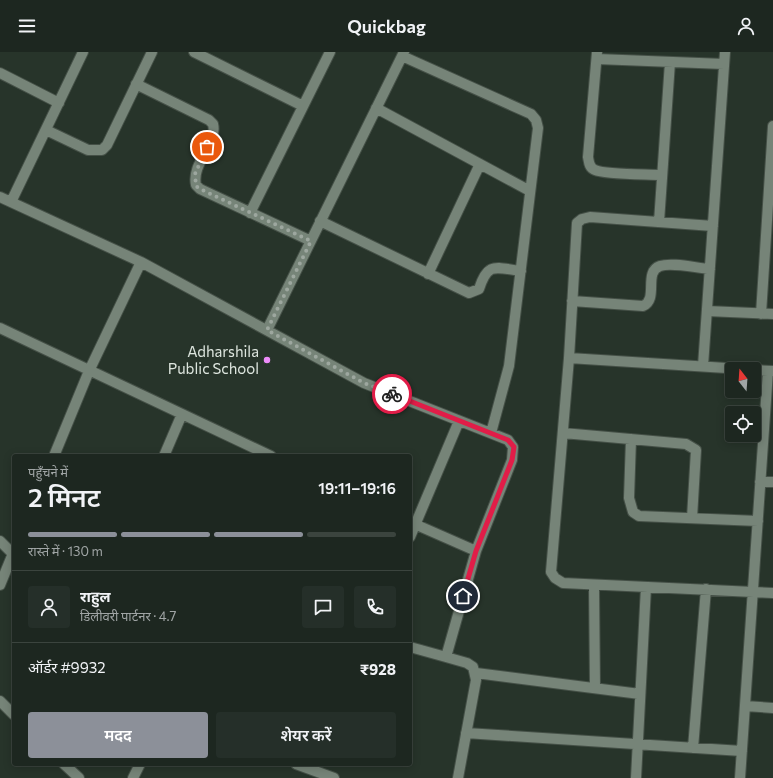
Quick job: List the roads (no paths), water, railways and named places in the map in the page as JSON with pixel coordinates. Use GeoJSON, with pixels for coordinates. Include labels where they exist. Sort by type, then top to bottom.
{"type":"FeatureCollection","features":[{"type":"Feature","properties":{"kind":"street"},"geometry":{"type":"LineString","coordinates":[[11,202],[83,52]]}},
{"type":"Feature","properties":{"kind":"street"},"geometry":{"type":"LineString","coordinates":[[46,130],[88,150],[102,150],[107,145],[152,52]]}},
{"type":"Feature","properties":{"kind":"street"},"geometry":{"type":"LineString","coordinates":[[194,52],[303,106]]}},
{"type":"Feature","properties":{"kind":"street"},"geometry":{"type":"LineString","coordinates":[[250,213],[330,52]]}},
{"type":"Feature","properties":{"kind":"street"},"geometry":{"type":"LineString","coordinates":[[703,366],[725,52]]}},
{"type":"Feature","properties":{"kind":"street"},"geometry":{"type":"LineString","coordinates":[[267,330],[402,54],[531,114],[536,120],[538,128],[509,366],[492,433]]}},
{"type":"Feature","properties":{"kind":"street"},"geometry":{"type":"LineString","coordinates":[[662,175],[603,172],[594,170],[589,165],[588,157],[597,55],[670,62],[724,64]]}},
{"type":"Feature","properties":{"kind":"street"},"geometry":{"type":"LineString","coordinates":[[659,222],[670,62]]}},
{"type":"Feature","properties":{"kind":"street"},"geometry":{"type":"LineString","coordinates":[[0,73],[58,103]]}},
{"type":"Feature","properties":{"kind":"street"},"geometry":{"type":"LineString","coordinates":[[136,84],[209,120],[213,124],[213,134],[195,174],[196,186],[311,241]]}},
{"type":"Feature","properties":{"kind":"street"},"geometry":{"type":"LineString","coordinates":[[376,108],[530,191]]}},
{"type":"Feature","properties":{"kind":"street"},"geometry":{"type":"LineString","coordinates":[[761,314],[773,126]]}},
{"type":"Feature","properties":{"kind":"street"},"geometry":{"type":"LineString","coordinates":[[428,274],[480,164]]}},
{"type":"Feature","properties":{"kind":"street"},"geometry":{"type":"LineString","coordinates":[[0,197],[141,262],[364,383],[508,440],[514,447],[512,460],[476,551],[446,657]]}},
{"type":"Feature","properties":{"kind":"street"},"geometry":{"type":"LineString","coordinates":[[712,226],[590,217],[582,219],[577,224],[569,358],[551,572],[555,578],[563,583],[773,592]]}},
{"type":"Feature","properties":{"kind":"street"},"geometry":{"type":"LineString","coordinates":[[320,222],[469,293],[479,289],[486,272],[491,268],[521,271]]}},
{"type":"Feature","properties":{"kind":"street"},"geometry":{"type":"LineString","coordinates":[[55,454],[89,371],[141,262]]}},
{"type":"Feature","properties":{"kind":"street"},"geometry":{"type":"LineString","coordinates":[[572,301],[643,306],[648,304],[650,300],[652,275],[658,266],[666,265],[710,269]]}},
{"type":"Feature","properties":{"kind":"street"},"geometry":{"type":"LineString","coordinates":[[707,311],[773,314]]}},
{"type":"Feature","properties":{"kind":"street"},"geometry":{"type":"LineString","coordinates":[[0,328],[267,454]]}},
{"type":"Feature","properties":{"kind":"street"},"geometry":{"type":"LineString","coordinates":[[569,358],[725,368]]}},
{"type":"Feature","properties":{"kind":"street"},"geometry":{"type":"LineString","coordinates":[[740,778],[754,591],[760,482],[770,371]]}},
{"type":"Feature","properties":{"kind":"street"},"geometry":{"type":"LineString","coordinates":[[165,454],[182,414]]}},
{"type":"Feature","properties":{"kind":"street"},"geometry":{"type":"LineString","coordinates":[[459,421],[413,523],[476,551]]}},
{"type":"Feature","properties":{"kind":"street"},"geometry":{"type":"LineString","coordinates":[[563,433],[686,444],[696,450],[692,518]]}},
{"type":"Feature","properties":{"kind":"street"},"geometry":{"type":"LineString","coordinates":[[631,439],[628,498],[633,512],[639,516],[758,521]]}},
{"type":"Feature","properties":{"kind":"street"},"geometry":{"type":"LineString","coordinates":[[760,482],[773,482]]}},
{"type":"Feature","properties":{"kind":"street"},"geometry":{"type":"LineString","coordinates":[[0,541],[12,550]]}},
{"type":"Feature","properties":{"kind":"street"},"geometry":{"type":"LineString","coordinates":[[0,585],[11,567]]}},
{"type":"Feature","properties":{"kind":"street"},"geometry":{"type":"LineString","coordinates":[[594,585],[595,688]]}},
{"type":"Feature","properties":{"kind":"street"},"geometry":{"type":"LineString","coordinates":[[636,778],[646,587]]}},
{"type":"Feature","properties":{"kind":"street"},"geometry":{"type":"LineString","coordinates":[[693,748],[706,589]]}},
{"type":"Feature","properties":{"kind":"street"},"geometry":{"type":"LineString","coordinates":[[412,648],[467,663],[473,667],[476,673],[458,778]]}},
{"type":"Feature","properties":{"kind":"street"},"geometry":{"type":"LineString","coordinates":[[476,673],[640,694]]}},
{"type":"Feature","properties":{"kind":"street"},"geometry":{"type":"LineString","coordinates":[[0,701],[12,713]]}},
{"type":"Feature","properties":{"kind":"street"},"geometry":{"type":"LineString","coordinates":[[745,706],[773,708]]}},
{"type":"Feature","properties":{"kind":"street"},"geometry":{"type":"LineString","coordinates":[[466,733],[742,751]]}},
{"type":"Feature","properties":{"kind":"street"},"geometry":{"type":"LineString","coordinates":[[66,766],[79,778]]}},
{"type":"Feature","properties":{"kind":"street"},"geometry":{"type":"LineString","coordinates":[[133,778],[139,766]]}},
{"type":"Feature","properties":{"kind":"street"},"geometry":{"type":"LineString","coordinates":[[302,766],[334,778]]}},
{"type":"Feature","properties":{"kind":"street"},"geometry":{"type":"LineString","coordinates":[[302,778],[307,768]]}},
{"type":"Feature","properties":{"kind":"place","name":"Adharshila Public School"},"geometry":{"type":"Point","coordinates":[267,360]}}]}
